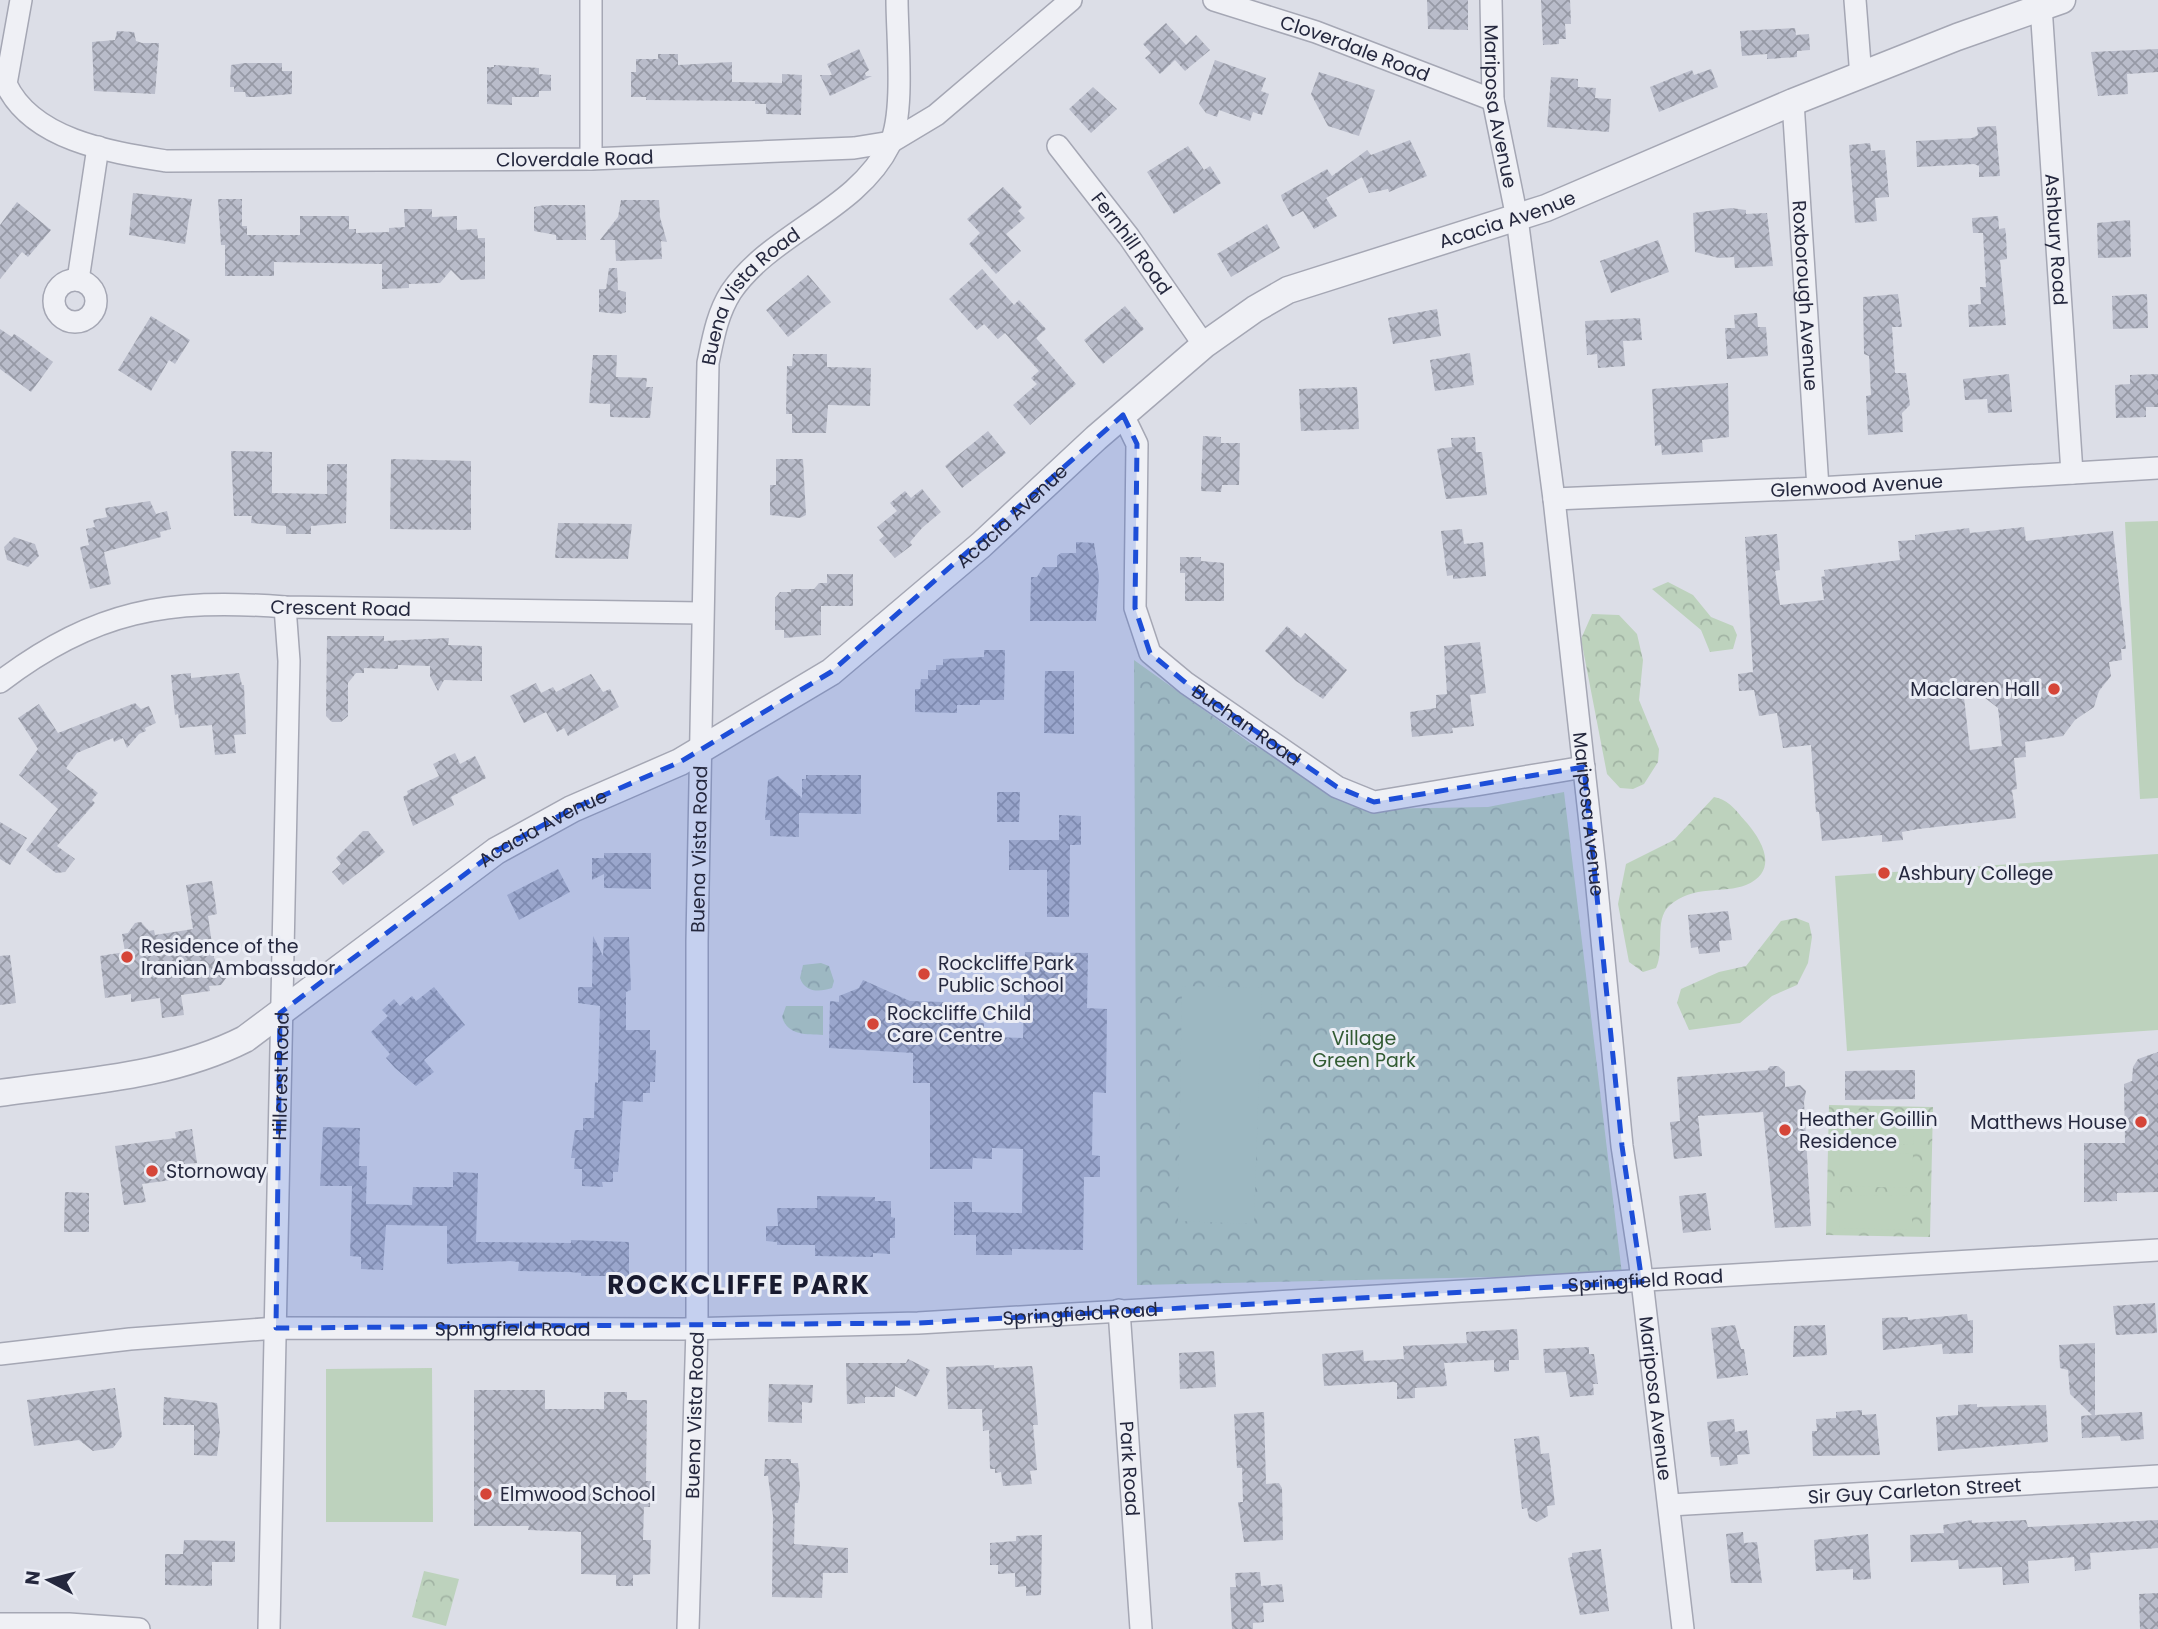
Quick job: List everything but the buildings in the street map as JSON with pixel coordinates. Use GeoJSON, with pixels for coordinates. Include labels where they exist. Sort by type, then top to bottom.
{"type":"FeatureCollection","features":[{"type":"Feature","properties":{"kind":"street","name":"Cloverdale Road"},"geometry":{"type":"LineString","coordinates":[[22,0],[6,84],[12,97],[36,121],[98,147],[166,161],[592,159],[854,148],[891,142],[936,115],[1071,0]]}},
{"type":"Feature","properties":{"kind":"street"},"geometry":{"type":"LineString","coordinates":[[591,0],[592,159]]}},
{"type":"Feature","properties":{"kind":"street"},"geometry":{"type":"LineString","coordinates":[[891,142],[898,110],[897,0]]}},
{"type":"Feature","properties":{"kind":"street","name":"Cloverdale Road"},"geometry":{"type":"LineString","coordinates":[[1214,0],[1316,32],[1493,100]]}},
{"type":"Feature","properties":{"kind":"street","name":"Mariposa Avenue"},"geometry":{"type":"LineString","coordinates":[[1490,0],[1493,100],[1517,218],[1554,499],[1622,1146],[1642,1282],[1683,1629]]}},
{"type":"Feature","properties":{"kind":"street"},"geometry":{"type":"LineString","coordinates":[[1855,0],[1861,77]]}},
{"type":"Feature","properties":{"kind":"street","name":"Acacia Avenue"},"geometry":{"type":"LineString","coordinates":[[0,1093],[188,1063],[245,1038],[496,851],[572,809],[670,767],[831,672],[981,545],[1203,345],[1289,290],[1405,250],[1517,218],[1793,102],[2051,3]]}},
{"type":"Feature","properties":{"kind":"street","name":"Ashbury Road"},"geometry":{"type":"LineString","coordinates":[[2051,3],[2071,473]]}},
{"type":"Feature","properties":{"kind":"street","name":"Roxborough Avenue"},"geometry":{"type":"LineString","coordinates":[[1793,102],[1818,488]]}},
{"type":"Feature","properties":{"kind":"street","name":"Buena Vista Road"},"geometry":{"type":"LineString","coordinates":[[688,1629],[697,1328],[702,613],[708,363],[717,320],[732,292],[758,264],[858,186],[891,142]]}},
{"type":"Feature","properties":{"kind":"street","name":"Fernhill Road"},"geometry":{"type":"LineString","coordinates":[[1058,146],[1129,237],[1203,345]]}},
{"type":"Feature","properties":{"kind":"street"},"geometry":{"type":"LineString","coordinates":[[78,280],[98,147]]}},
{"type":"Feature","properties":{"kind":"street","name":"Buchan Road"},"geometry":{"type":"LineString","coordinates":[[1123,415],[1137,444],[1135,608],[1150,653],[1186,682],[1337,787],[1374,802],[1584,766]]}},
{"type":"Feature","properties":{"kind":"street","name":"Glenwood Avenue"},"geometry":{"type":"LineString","coordinates":[[1554,499],[1818,488],[2158,468]]}},
{"type":"Feature","properties":{"kind":"street","name":"Crescent Road"},"geometry":{"type":"LineString","coordinates":[[0,682],[60,640],[104,620],[169,606],[233,603],[285,607],[702,613]]}},
{"type":"Feature","properties":{"kind":"street","name":"Hillcrest Road"},"geometry":{"type":"LineString","coordinates":[[269,1629],[289,661],[285,607]]}},
{"type":"Feature","properties":{"kind":"street","name":"Springfield Road"},"geometry":{"type":"LineString","coordinates":[[0,1354],[130,1339],[276,1328],[697,1328],[918,1322],[2158,1250]]}},
{"type":"Feature","properties":{"kind":"street","name":"Park Road"},"geometry":{"type":"LineString","coordinates":[[1119,1310],[1141,1629]]}},
{"type":"Feature","properties":{"kind":"street","name":"Sir Guy Carleton Street"},"geometry":{"type":"LineString","coordinates":[[1670,1504],[2158,1476]]}},
{"type":"Feature","properties":{"kind":"street"},"geometry":{"type":"LineString","coordinates":[[0,1624],[69,1624],[139,1629]]}},
{"type":"Feature","properties":{"kind":"highlighted area"},"geometry":{"type":"Polygon","coordinates":[[[1123,415],[1137,444],[1135,608],[1150,653],[1186,683],[1337,787],[1374,802],[1584,767],[1622,1146],[1642,1282],[918,1323],[276,1328],[280,1013],[496,851],[572,809],[680,762],[831,672],[1123,415]]]}},
{"type":"Feature","properties":{"kind":"green space"},"geometry":{"type":"Polygon","coordinates":[[[2158,521],[2158,798],[2140,799],[2125,522],[2158,521]]]}},
{"type":"Feature","properties":{"kind":"green space"},"geometry":{"type":"Polygon","coordinates":[[[1668,582],[1693,595],[1711,617],[1733,626],[1737,635],[1733,649],[1710,652],[1701,630],[1652,589],[1668,582]]]}},
{"type":"Feature","properties":{"kind":"green space"},"geometry":{"type":"Polygon","coordinates":[[[1592,614],[1619,615],[1637,634],[1643,660],[1639,700],[1659,749],[1658,762],[1644,784],[1633,789],[1620,788],[1607,774],[1581,639],[1592,614]]]}},
{"type":"Feature","properties":{"kind":"green space","name":"Village Green Park"},"geometry":{"type":"Polygon","coordinates":[[[1134,660],[1250,743],[1371,809],[1488,807],[1564,792],[1622,1274],[1137,1285],[1134,660]]]}},
{"type":"Feature","properties":{"kind":"green space"},"geometry":{"type":"Polygon","coordinates":[[[1714,797],[1732,807],[1758,839],[1765,856],[1762,872],[1746,885],[1698,892],[1678,899],[1669,906],[1662,919],[1659,961],[1656,968],[1643,972],[1629,962],[1618,904],[1626,864],[1674,840],[1714,797]]]}},
{"type":"Feature","properties":{"kind":"green space"},"geometry":{"type":"Polygon","coordinates":[[[2158,854],[2158,1030],[1847,1051],[1835,876],[2158,854]]]}},
{"type":"Feature","properties":{"kind":"green space"},"geometry":{"type":"Polygon","coordinates":[[[1796,918],[1809,923],[1812,937],[1808,963],[1797,985],[1772,996],[1740,1023],[1689,1030],[1677,1003],[1681,989],[1719,972],[1746,966],[1781,921],[1796,918]]]}},
{"type":"Feature","properties":{"kind":"green space"},"geometry":{"type":"Polygon","coordinates":[[[821,963],[829,966],[834,981],[832,988],[818,991],[809,989],[800,978],[803,965],[821,963]]]}},
{"type":"Feature","properties":{"kind":"green space"},"geometry":{"type":"Polygon","coordinates":[[[1182,986],[1262,988],[1254,1224],[1178,1221],[1182,986]]]}},
{"type":"Feature","properties":{"kind":"green space"},"geometry":{"type":"Polygon","coordinates":[[[786,1006],[823,1006],[823,1035],[799,1033],[789,1028],[782,1017],[786,1006]]]}},
{"type":"Feature","properties":{"kind":"green space"},"geometry":{"type":"Polygon","coordinates":[[[1829,1105],[1933,1107],[1930,1237],[1826,1235],[1829,1105]]]}},
{"type":"Feature","properties":{"kind":"green space"},"geometry":{"type":"Polygon","coordinates":[[[1841,1110],[1914,1111],[1913,1145],[1840,1143],[1841,1110]]]}},
{"type":"Feature","properties":{"kind":"green space"},"geometry":{"type":"Polygon","coordinates":[[[1840,1153],[1913,1154],[1912,1188],[1839,1186],[1840,1153]]]}},
{"type":"Feature","properties":{"kind":"green space"},"geometry":{"type":"Polygon","coordinates":[[[1840,1195],[1912,1196],[1912,1230],[1839,1228],[1840,1195]]]}},
{"type":"Feature","properties":{"kind":"green space"},"geometry":{"type":"Polygon","coordinates":[[[432,1368],[433,1522],[326,1522],[326,1369],[432,1368]]]}},
{"type":"Feature","properties":{"kind":"green space"},"geometry":{"type":"Polygon","coordinates":[[[424,1571],[459,1579],[446,1626],[412,1617],[424,1571]]]}},
{"type":"Feature","properties":{"kind":"place","name":"Maclaren Hall"},"geometry":{"type":"Point","coordinates":[2054,689]}},
{"type":"Feature","properties":{"kind":"place","name":"Ashbury College"},"geometry":{"type":"Point","coordinates":[1884,873]}},
{"type":"Feature","properties":{"kind":"place","name":"Residence of the Iranian Ambassador"},"geometry":{"type":"Point","coordinates":[127,957]}},
{"type":"Feature","properties":{"kind":"place","name":"Rockcliffe Park Public School"},"geometry":{"type":"Point","coordinates":[924,974]}},
{"type":"Feature","properties":{"kind":"place","name":"Rockcliffe Child Care Centre"},"geometry":{"type":"Point","coordinates":[873,1024]}},
{"type":"Feature","properties":{"kind":"place","name":"Matthews House"},"geometry":{"type":"Point","coordinates":[2141,1122]}},
{"type":"Feature","properties":{"kind":"place","name":"Heather Goillin Residence"},"geometry":{"type":"Point","coordinates":[1785,1130]}},
{"type":"Feature","properties":{"kind":"place","name":"Stornoway"},"geometry":{"type":"Point","coordinates":[152,1171]}},
{"type":"Feature","properties":{"kind":"place","name":"Elmwood School"},"geometry":{"type":"Point","coordinates":[486,1494]}},
{"type":"Feature","properties":{"kind":"district","name":"ROCKCLIFFE PARK"},"geometry":{"type":"Point","coordinates":[739,1285]}}]}
